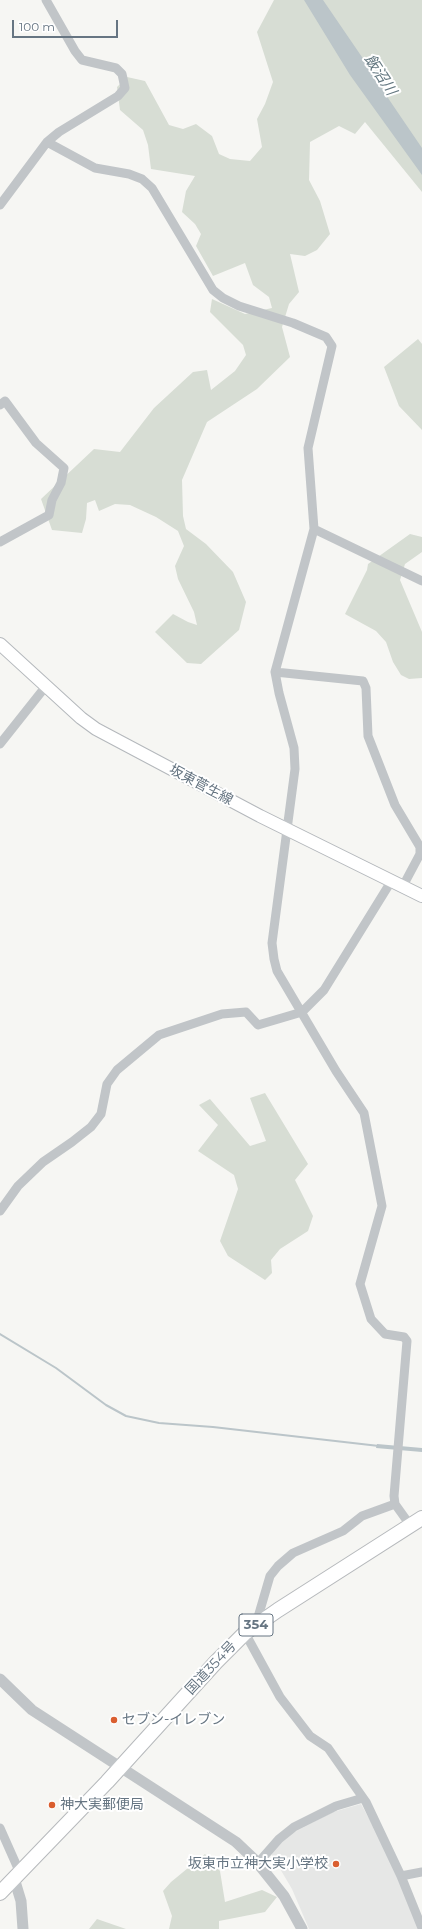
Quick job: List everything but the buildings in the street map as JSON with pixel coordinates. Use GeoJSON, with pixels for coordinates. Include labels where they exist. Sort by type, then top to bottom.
{"type":"FeatureCollection","features":[{"type":"Feature","properties":{"kind":"highway","name":"国道354号"},"geometry":{"type":"LineString","coordinates":[[0,1893],[121,1767],[216,1662],[251,1629],[416,1522]]}},
{"type":"Feature","properties":{"kind":"main road","name":"坂東菅生線"},"geometry":{"type":"LineString","coordinates":[[0,644],[80,718],[96,729],[253,812],[422,896]]}},
{"type":"Feature","properties":{"kind":"street"},"geometry":{"type":"LineString","coordinates":[[0,205],[47,142],[59,132],[118,96],[125,88],[122,74],[116,68],[82,60],[75,51],[46,0]]}},
{"type":"Feature","properties":{"kind":"street"},"geometry":{"type":"LineString","coordinates":[[47,142],[95,168],[129,174],[142,179],[152,188],[214,290],[222,298],[239,306],[293,323],[326,337],[332,346],[308,448],[314,529],[275,672],[294,748],[295,769],[272,942],[277,971],[336,1071],[364,1113],[382,1206],[360,1284],[371,1319],[385,1334],[404,1337],[407,1341],[394,1496],[395,1504],[416,1522]]}},
{"type":"Feature","properties":{"kind":"street"},"geometry":{"type":"LineString","coordinates":[[0,404],[5,401],[36,443],[64,468],[61,483],[52,500],[49,515],[0,542]]}},
{"type":"Feature","properties":{"kind":"street"},"geometry":{"type":"LineString","coordinates":[[314,529],[422,581]]}},
{"type":"Feature","properties":{"kind":"street"},"geometry":{"type":"LineString","coordinates":[[275,672],[363,681],[366,688],[368,736],[394,806],[420,847],[420,854],[403,886]]}},
{"type":"Feature","properties":{"kind":"street"},"geometry":{"type":"LineString","coordinates":[[0,744],[46,686]]}},
{"type":"Feature","properties":{"kind":"street"},"geometry":{"type":"LineString","coordinates":[[0,1211],[18,1186],[38,1167],[91,1127],[101,1114],[107,1084],[117,1070],[159,1035],[222,1014],[246,1012],[258,1025],[302,1012],[324,990],[392,880]]}},
{"type":"Feature","properties":{"kind":"street"},"geometry":{"type":"LineString","coordinates":[[395,1504],[362,1516],[343,1531],[293,1553],[270,1576],[251,1629],[280,1697],[310,1736],[328,1748],[341,1764],[363,1798],[401,1876],[422,1928]]}},
{"type":"Feature","properties":{"kind":"street"},"geometry":{"type":"LineString","coordinates":[[0,1680],[32,1710],[236,1842],[258,1863],[284,1896],[302,1929]]}},
{"type":"Feature","properties":{"kind":"street"},"geometry":{"type":"LineString","coordinates":[[258,1863],[279,1839],[294,1827],[336,1806],[363,1798]]}},
{"type":"Feature","properties":{"kind":"street"},"geometry":{"type":"LineString","coordinates":[[0,1828],[17,1875],[21,1900],[23,1929]]}},
{"type":"Feature","properties":{"kind":"street"},"geometry":{"type":"LineString","coordinates":[[401,1876],[422,1872]]}},
{"type":"Feature","properties":{"kind":"shaded area"},"geometry":{"type":"Polygon","coordinates":[[[274,0],[422,0],[422,192],[365,122],[355,134],[339,126],[310,142],[309,180],[320,201],[330,234],[317,250],[305,256],[290,254],[299,292],[289,304],[282,327],[290,357],[257,389],[207,422],[182,480],[183,516],[186,529],[206,544],[233,572],[246,602],[239,630],[201,664],[187,663],[155,632],[173,614],[197,625],[194,612],[178,579],[175,566],[184,546],[178,531],[156,517],[130,505],[115,504],[99,511],[95,500],[87,503],[86,519],[82,533],[52,530],[41,499],[94,449],[120,452],[154,408],[193,372],[207,370],[211,390],[235,371],[246,355],[243,345],[210,312],[212,299],[245,314],[272,308],[269,297],[253,285],[245,263],[213,276],[196,246],[201,234],[195,224],[182,212],[186,191],[195,176],[151,169],[148,145],[143,130],[120,110],[117,87],[127,77],[145,81],[169,125],[183,129],[196,124],[212,136],[219,154],[230,159],[250,161],[262,147],[257,119],[265,104],[273,82],[257,32],[274,0]]]}},
{"type":"Feature","properties":{"kind":"shaded area"},"geometry":{"type":"Polygon","coordinates":[[[304,0],[323,0],[364,60],[422,148],[422,175],[350,75],[304,0]]]}},
{"type":"Feature","properties":{"kind":"shaded area"},"geometry":{"type":"Polygon","coordinates":[[[418,339],[422,344],[422,430],[399,406],[384,367],[418,339]]]}},
{"type":"Feature","properties":{"kind":"shaded area"},"geometry":{"type":"Polygon","coordinates":[[[410,534],[422,537],[422,552],[405,564],[400,580],[422,632],[422,678],[409,679],[401,675],[393,662],[386,642],[376,631],[345,614],[367,570],[368,564],[410,534]]]}},
{"type":"Feature","properties":{"kind":"shaded area"},"geometry":{"type":"Polygon","coordinates":[[[265,1093],[308,1164],[295,1180],[313,1216],[308,1231],[280,1249],[271,1260],[272,1273],[265,1280],[228,1256],[220,1241],[238,1189],[234,1175],[198,1151],[218,1125],[199,1105],[210,1099],[250,1146],[266,1141],[250,1098],[265,1093]]]}},
{"type":"Feature","properties":{"kind":"shaded area"},"geometry":{"type":"Polygon","coordinates":[[[377,1444],[422,1448],[422,1452],[376,1448],[377,1444]]]}},
{"type":"Feature","properties":{"kind":"shaded area","name":"坂東市立神大実小学校"},"geometry":{"type":"Polygon","coordinates":[[[361,1804],[401,1876],[422,1929],[309,1929],[292,1889],[270,1852],[287,1836],[333,1812],[361,1804]]]}},
{"type":"Feature","properties":{"kind":"shaded area"},"geometry":{"type":"Polygon","coordinates":[[[205,1854],[220,1871],[225,1902],[262,1890],[277,1897],[265,1912],[219,1921],[219,1929],[169,1929],[172,1916],[163,1891],[171,1882],[205,1854]]]}},
{"type":"Feature","properties":{"kind":"shaded area"},"geometry":{"type":"Polygon","coordinates":[[[97,1919],[126,1929],[89,1929],[97,1919]]]}},
{"type":"Feature","properties":{"kind":"waterway"},"geometry":{"type":"LineString","coordinates":[[0,1334],[56,1368],[106,1405],[126,1416],[159,1423],[213,1427],[379,1446]]}},
{"type":"Feature","properties":{"kind":"place","name":"セブン-イレブン"},"geometry":{"type":"Point","coordinates":[114,1720]}},
{"type":"Feature","properties":{"kind":"place","name":"神大実郵便局"},"geometry":{"type":"Point","coordinates":[52,1805]}},
{"type":"Feature","properties":{"kind":"place","name":"坂東市立神大実小学校"},"geometry":{"type":"Point","coordinates":[336,1864]}},
{"type":"Feature","properties":{"kind":"water label","name":"飯沼川"},"geometry":{"type":"Point","coordinates":[380,75]}}]}
